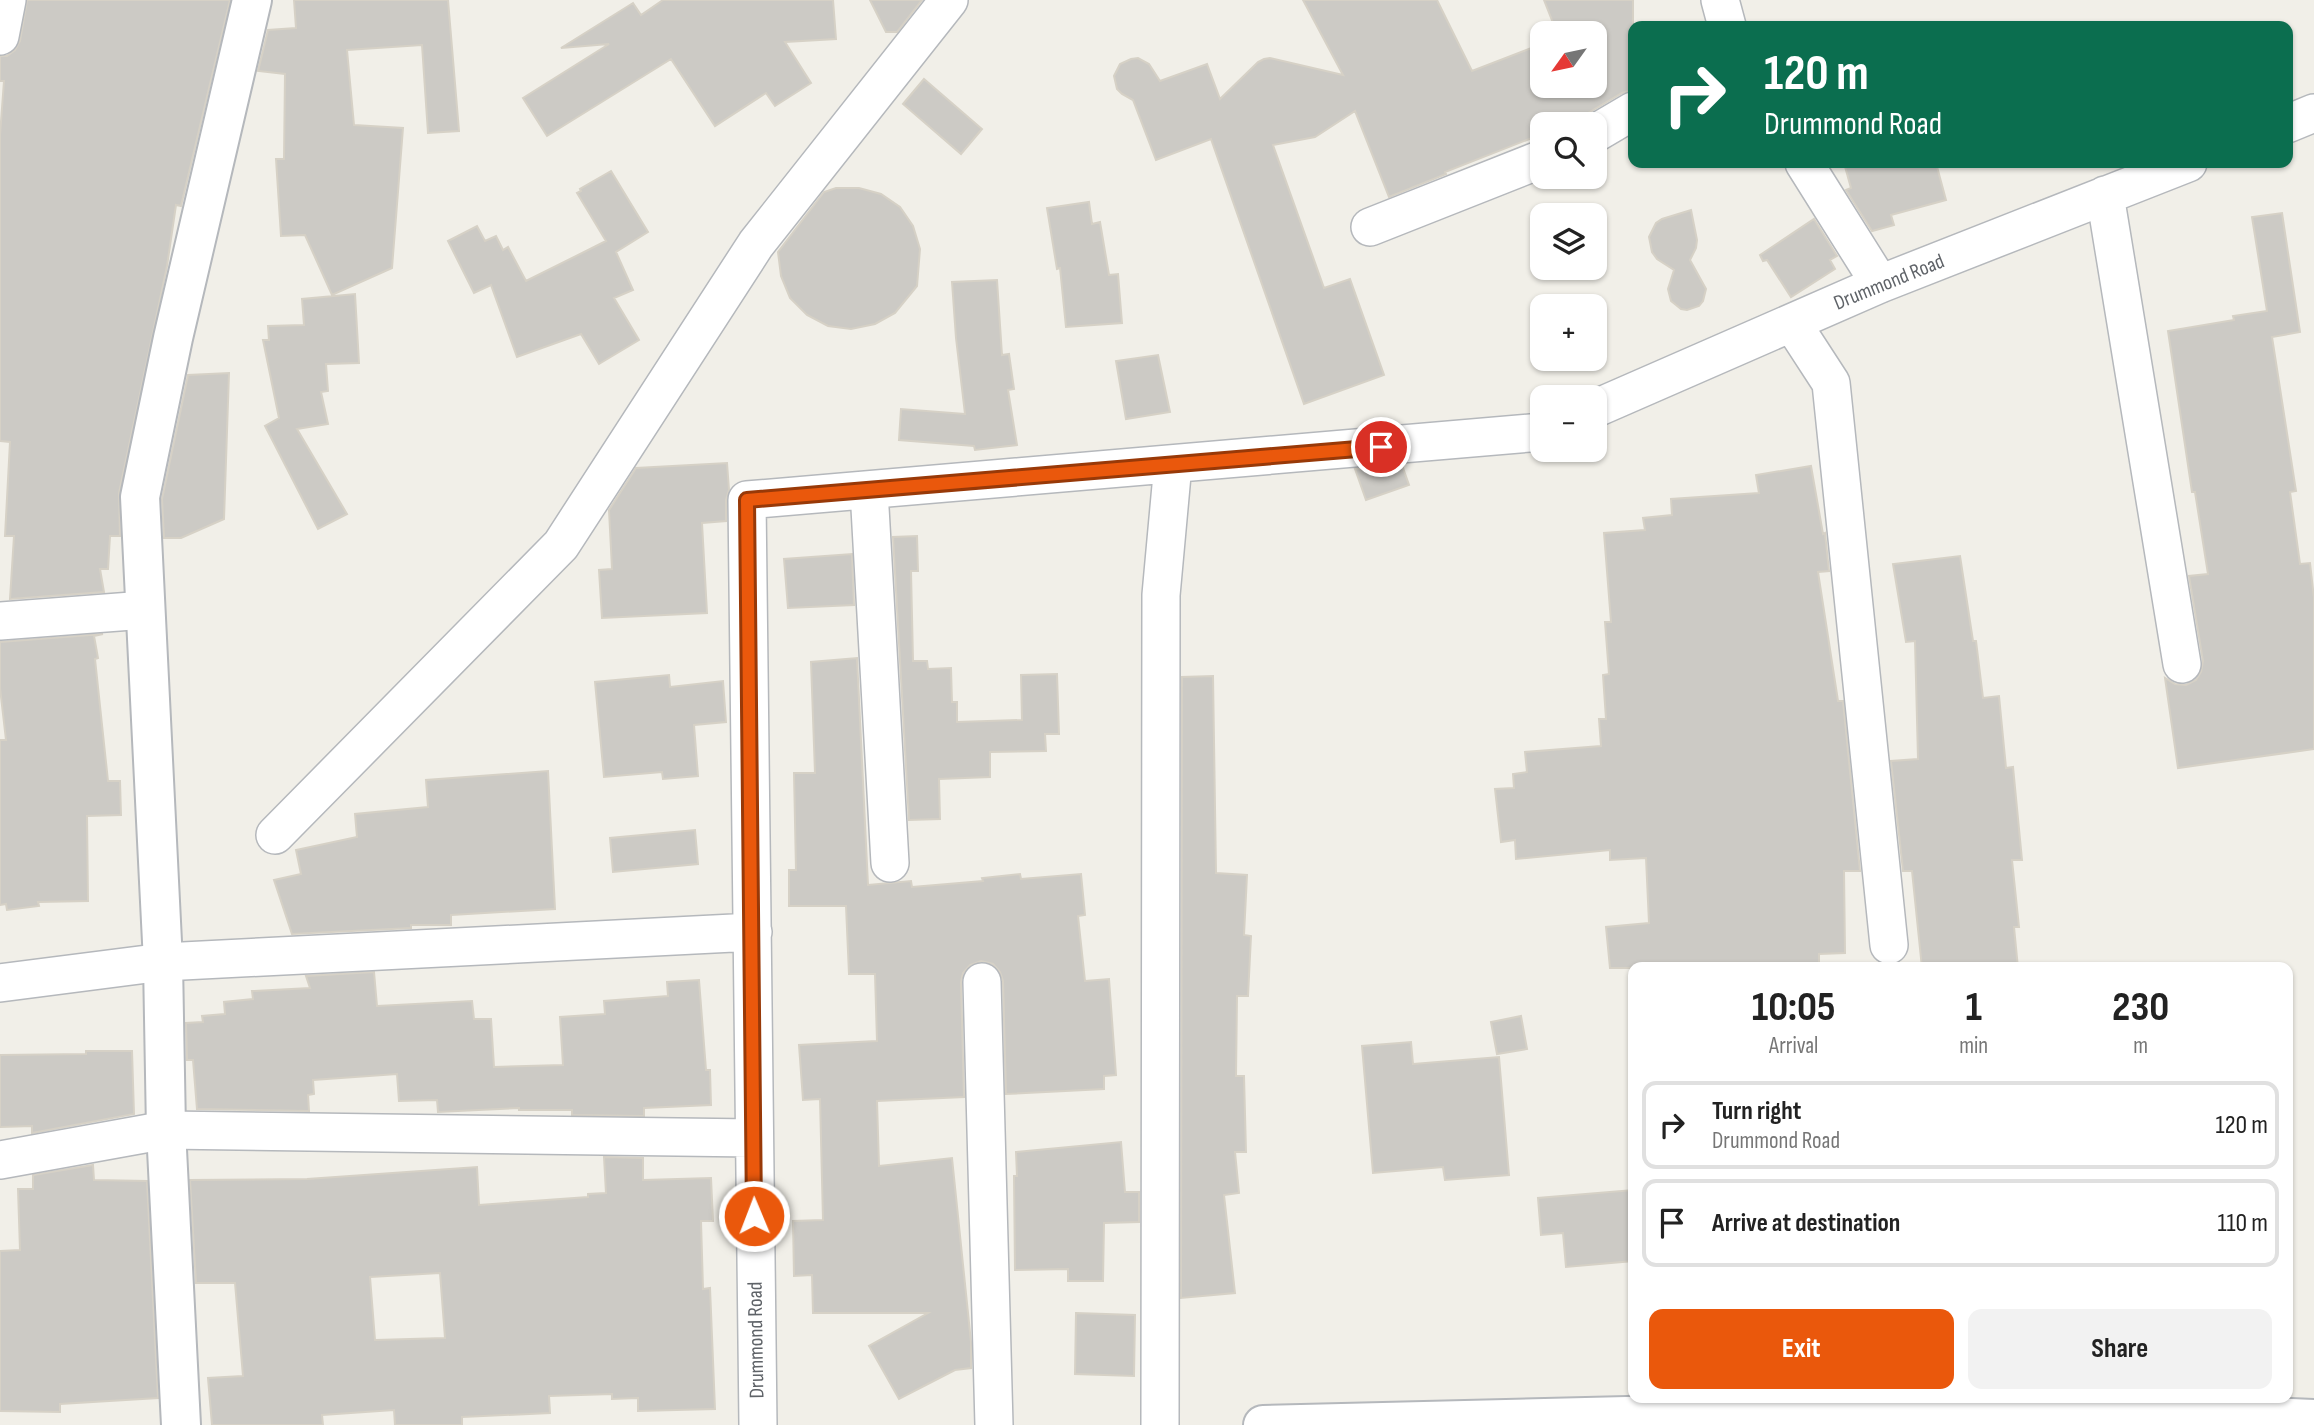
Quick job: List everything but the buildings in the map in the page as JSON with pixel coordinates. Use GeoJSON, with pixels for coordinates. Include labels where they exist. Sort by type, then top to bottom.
{"type":"FeatureCollection","features":[{"type":"Feature","properties":{"kind":"street"},"geometry":{"type":"LineString","coordinates":[[0,36],[7,0]]}},
{"type":"Feature","properties":{"kind":"street"},"geometry":{"type":"LineString","coordinates":[[181,1425],[166,1130],[163,962],[140,497],[173,338],[253,0]]}},
{"type":"Feature","properties":{"kind":"street"},"geometry":{"type":"LineString","coordinates":[[275,835],[561,545],[756,244],[950,0]]}},
{"type":"Feature","properties":{"kind":"street"},"geometry":{"type":"LineString","coordinates":[[1720,0],[1726,21]]}},
{"type":"Feature","properties":{"kind":"street"},"geometry":{"type":"LineString","coordinates":[[2293,122],[2314,113]]}},
{"type":"Feature","properties":{"kind":"street"},"geometry":{"type":"LineString","coordinates":[[1607,126],[1628,114]]}},
{"type":"Feature","properties":{"kind":"street"},"geometry":{"type":"LineString","coordinates":[[1370,227],[1530,164]]}},
{"type":"Feature","properties":{"kind":"street"},"geometry":{"type":"LineString","coordinates":[[1807,168],[1880,284]]}},
{"type":"Feature","properties":{"kind":"street","name":"Drummond Road"},"geometry":{"type":"LineString","coordinates":[[1607,403],[1880,284],[2175,168]]}},
{"type":"Feature","properties":{"kind":"street"},"geometry":{"type":"LineString","coordinates":[[2105,195],[2182,664]]}},
{"type":"Feature","properties":{"kind":"street"},"geometry":{"type":"LineString","coordinates":[[1791,323],[1830,383],[1889,945]]}},
{"type":"Feature","properties":{"kind":"street","name":"Drummond Road"},"geometry":{"type":"LineString","coordinates":[[758,1425],[747,500],[1530,433]]}},
{"type":"Feature","properties":{"kind":"street"},"geometry":{"type":"LineString","coordinates":[[1160,1425],[1161,596],[1173,464]]}},
{"type":"Feature","properties":{"kind":"street"},"geometry":{"type":"LineString","coordinates":[[870,490],[890,863]]}},
{"type":"Feature","properties":{"kind":"street"},"geometry":{"type":"LineString","coordinates":[[0,621],[145,610]]}},
{"type":"Feature","properties":{"kind":"street"},"geometry":{"type":"LineString","coordinates":[[0,984],[163,962],[752,932]]}},
{"type":"Feature","properties":{"kind":"street"},"geometry":{"type":"LineString","coordinates":[[982,982],[994,1425]]}},
{"type":"Feature","properties":{"kind":"street"},"geometry":{"type":"LineString","coordinates":[[0,1160],[166,1130],[753,1138]]}},
{"type":"Feature","properties":{"kind":"street"},"geometry":{"type":"LineString","coordinates":[[1263,1425],[2031,1406],[2173,1419],[2314,1419]]}},
{"type":"Feature","properties":{"kind":"route"},"geometry":{"type":"LineString","coordinates":[[754,1216],[747,500],[1381,447]]}}]}
